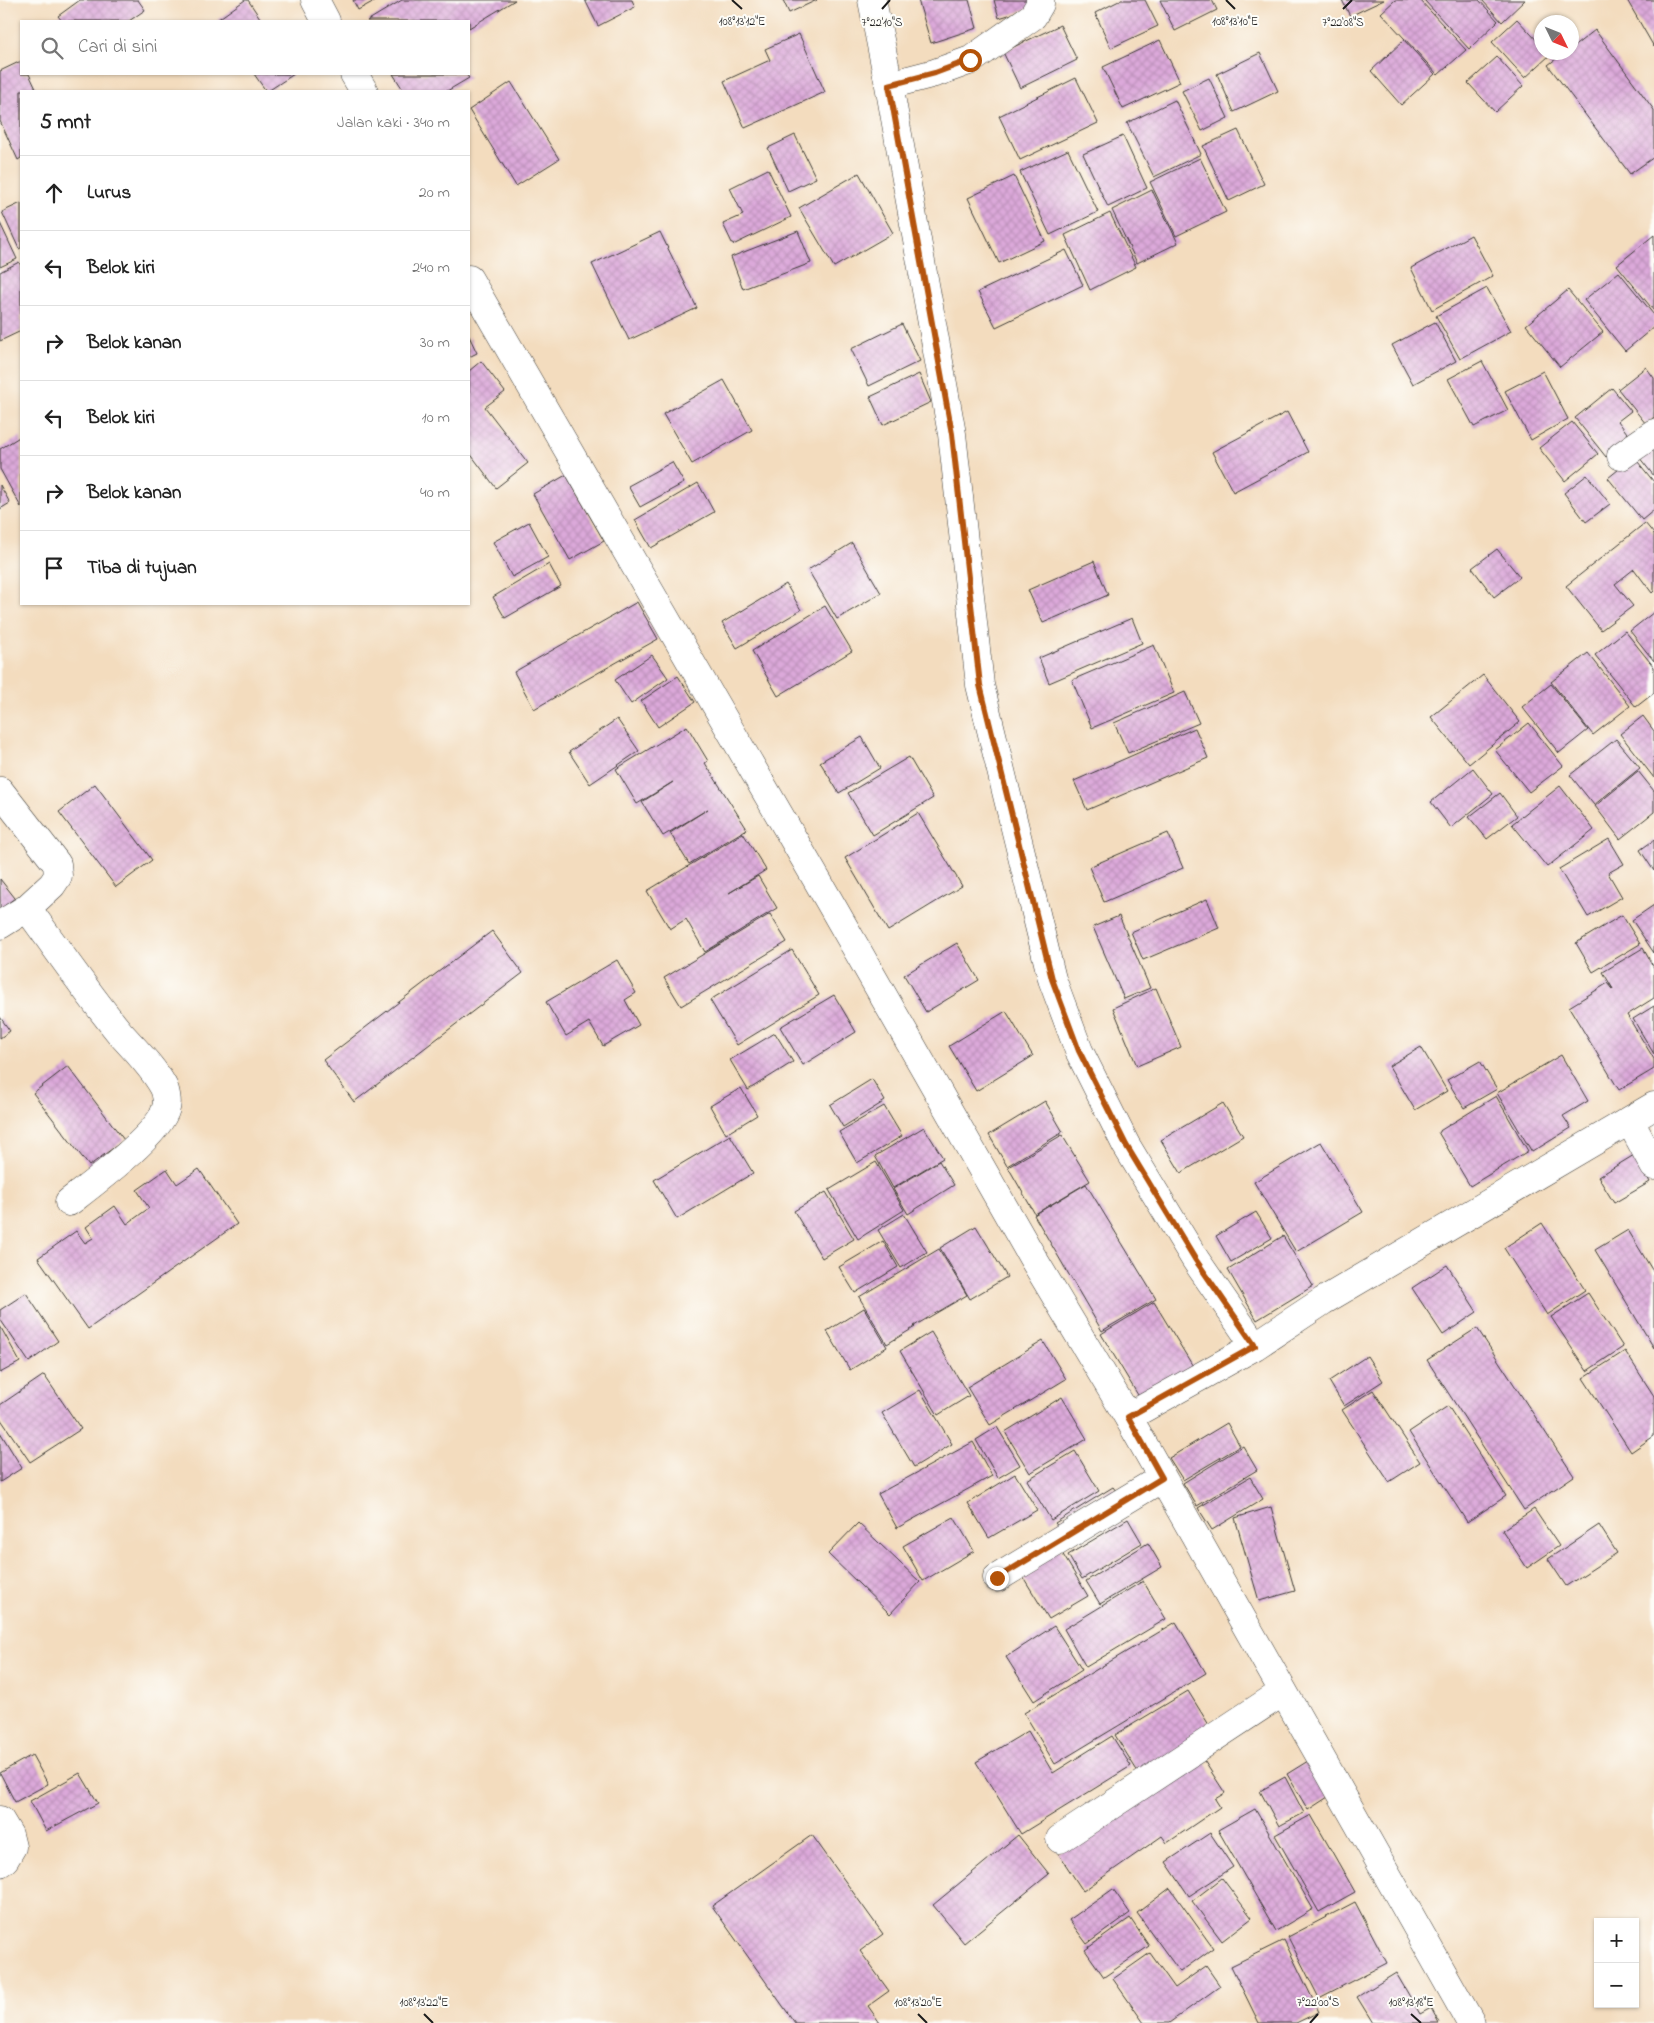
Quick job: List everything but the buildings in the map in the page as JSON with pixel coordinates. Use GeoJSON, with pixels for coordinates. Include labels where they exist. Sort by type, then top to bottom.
{"type":"FeatureCollection","features":[{"type":"Feature","properties":{"kind":"street"},"geometry":{"type":"LineString","coordinates":[[315,0],[325,20]]}},
{"type":"Feature","properties":{"kind":"street"},"geometry":{"type":"LineString","coordinates":[[872,0],[952,434],[980,685],[1052,979],[1079,1051],[1126,1145],[1195,1259],[1243,1352]]}},
{"type":"Feature","properties":{"kind":"street"},"geometry":{"type":"LineString","coordinates":[[889,85],[935,73],[970,60],[1033,16],[1040,4],[1040,0]]}},
{"type":"Feature","properties":{"kind":"street"},"geometry":{"type":"LineString","coordinates":[[355,75],[363,90]]}},
{"type":"Feature","properties":{"kind":"street"},"geometry":{"type":"LineString","coordinates":[[470,281],[823,890],[1034,1260],[1128,1417],[1471,2023]]}},
{"type":"Feature","properties":{"kind":"street"},"geometry":{"type":"LineString","coordinates":[[1621,456],[1654,433]]}},
{"type":"Feature","properties":{"kind":"street"},"geometry":{"type":"LineString","coordinates":[[0,791],[57,864],[58,876],[52,885],[27,908],[0,925]]}},
{"type":"Feature","properties":{"kind":"street"},"geometry":{"type":"LineString","coordinates":[[27,908],[120,1032],[154,1071],[165,1088],[167,1108],[160,1121],[108,1173],[69,1202]]}},
{"type":"Feature","properties":{"kind":"street"},"geometry":{"type":"LineString","coordinates":[[1128,1417],[1243,1352],[1323,1301],[1654,1106]]}},
{"type":"Feature","properties":{"kind":"street"},"geometry":{"type":"LineString","coordinates":[[1630,1121],[1654,1166]]}},
{"type":"Feature","properties":{"kind":"street"},"geometry":{"type":"LineString","coordinates":[[997,1578],[1162,1478]]}},
{"type":"Feature","properties":{"kind":"street"},"geometry":{"type":"LineString","coordinates":[[1060,1839],[1283,1692]]}},
{"type":"Feature","properties":{"kind":"street"},"geometry":{"type":"LineString","coordinates":[[0,1820],[9,1835],[12,1847],[5,1859],[0,1863]]}},
{"type":"Feature","properties":{"kind":"route"},"geometry":{"type":"LineString","coordinates":[[970,60],[935,73],[889,85],[952,434],[980,685],[1052,979],[1079,1051],[1126,1145],[1195,1259],[1255,1346],[1128,1417],[1162,1478],[997,1578]]}}]}
